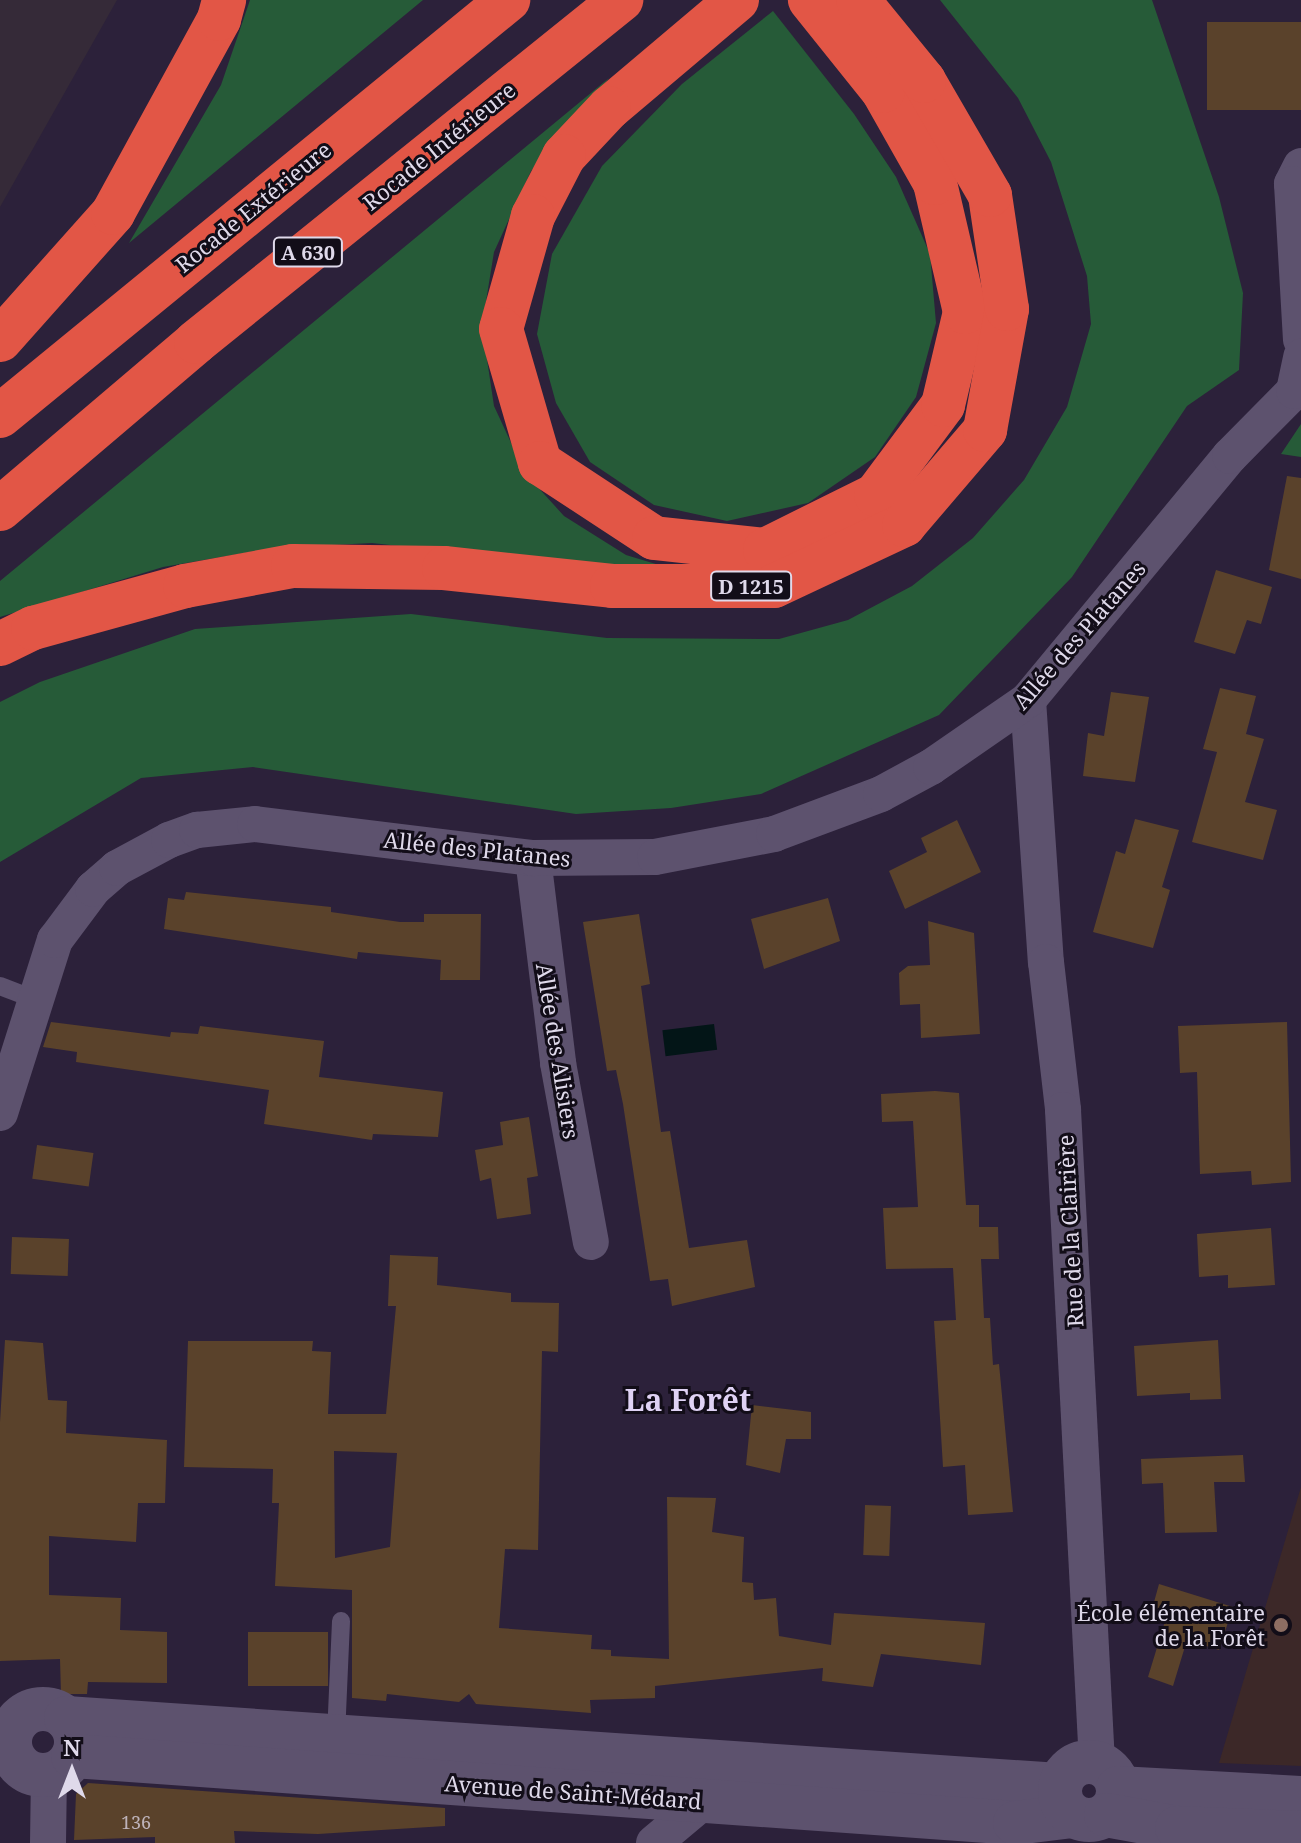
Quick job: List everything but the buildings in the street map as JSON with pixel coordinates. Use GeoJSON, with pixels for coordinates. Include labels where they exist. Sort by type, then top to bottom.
{"type":"FeatureCollection","features":[{"type":"Feature","properties":{"kind":"highway"},"geometry":{"type":"LineString","coordinates":[[0,340],[113,213],[219,19],[224,0]]}},
{"type":"Feature","properties":{"kind":"highway","name":"Rocade Extérieure"},"geometry":{"type":"LineString","coordinates":[[0,416],[508,0]]}},
{"type":"Feature","properties":{"kind":"highway","name":"Rocade Intérieure"},"geometry":{"type":"LineString","coordinates":[[0,509],[196,342],[621,0]]}},
{"type":"Feature","properties":{"kind":"highway"},"geometry":{"type":"LineString","coordinates":[[737,0],[609,108],[564,156],[533,216],[501,329],[540,463],[654,538],[765,550],[876,495],[943,405],[965,312],[935,183],[840,7]]}},
{"type":"Feature","properties":{"kind":"highway","name":"D 1215"},"geometry":{"type":"LineString","coordinates":[[0,644],[33,628],[185,586],[293,566],[444,568],[612,586],[774,586],[904,525],[985,430],[1007,309],[990,195],[924,81],[840,7]]}},
{"type":"Feature","properties":{"kind":"main road"},"geometry":{"type":"LineString","coordinates":[[36,1709],[62,1749],[25,1770],[7,1734],[36,1709]]}},
{"type":"Feature","properties":{"kind":"main road","name":"Avenue de Saint-Médard"},"geometry":{"type":"LineString","coordinates":[[62,1749],[134,1722],[983,1780],[1091,1794],[1301,1798]]}},
{"type":"Feature","properties":{"kind":"main road","name":"Avenue de Saint-Médard"},"geometry":{"type":"LineString","coordinates":[[62,1749],[1015,1823],[1091,1794],[1177,1828],[1301,1833]]}},
{"type":"Feature","properties":{"kind":"street"},"geometry":{"type":"LineString","coordinates":[[1301,166],[1292,184],[1301,340]]}},
{"type":"Feature","properties":{"kind":"street","name":"Allée des Platanes"},"geometry":{"type":"LineString","coordinates":[[0,1113],[55,940],[93,889],[142,852],[197,830],[255,824],[533,858],[655,857],[774,834],[893,787],[1028,700],[1230,456],[1294,391],[1301,357]]}},
{"type":"Feature","properties":{"kind":"street","name":"Rue de la Clairière"},"geometry":{"type":"LineString","coordinates":[[1028,700],[1046,962],[1063,1110],[1091,1794]]}},
{"type":"Feature","properties":{"kind":"street","name":"Allée des Alisiers"},"geometry":{"type":"LineString","coordinates":[[533,858],[558,1063],[591,1242]]}},
{"type":"Feature","properties":{"kind":"street"},"geometry":{"type":"LineString","coordinates":[[48,1843],[62,1749]]}},
{"type":"Feature","properties":{"kind":"street"},"geometry":{"type":"LineString","coordinates":[[654,1843],[704,1801]]}},
{"type":"Feature","properties":{"kind":"lane"},"geometry":{"type":"LineString","coordinates":[[0,986],[34,999]]}},
{"type":"Feature","properties":{"kind":"lane"},"geometry":{"type":"LineString","coordinates":[[336,1736],[341,1621]]}},
{"type":"Feature","properties":{"kind":"lane","name":"Avenue de Saint-Médard"},"geometry":{"type":"LineString","coordinates":[[134,1722],[304,1754],[858,1791],[983,1780]]}},
{"type":"Feature","properties":{"kind":"shaded area"},"geometry":{"type":"Polygon","coordinates":[[[0,0],[117,0],[0,207],[0,0]]]}},
{"type":"Feature","properties":{"kind":"shaded area"},"geometry":{"type":"Polygon","coordinates":[[[714,1024],[717,1050],[666,1056],[662,1030],[714,1024]]]}},
{"type":"Feature","properties":{"kind":"shaded area","name":"École élémentaire de la Forêt"},"geometry":{"type":"Polygon","coordinates":[[[1301,1487],[1301,1766],[1219,1763],[1301,1487]]]}},
{"type":"Feature","properties":{"kind":"green space"},"geometry":{"type":"Polygon","coordinates":[[[250,0],[423,0],[129,243],[221,85],[250,0]]]}},
{"type":"Feature","properties":{"kind":"green space"},"geometry":{"type":"Polygon","coordinates":[[[940,0],[1152,0],[1219,197],[1243,293],[1239,370],[1187,406],[1072,577],[939,715],[761,794],[671,808],[576,814],[253,767],[141,778],[0,862],[0,702],[40,682],[195,629],[411,614],[607,638],[779,639],[848,620],[912,586],[973,538],[1024,480],[1067,407],[1091,324],[1087,276],[1051,162],[1018,98],[940,0]]]}},
{"type":"Feature","properties":{"kind":"green space"},"geometry":{"type":"Polygon","coordinates":[[[773,11],[854,114],[896,177],[930,254],[936,323],[916,397],[875,457],[808,503],[727,521],[654,505],[590,462],[556,403],[537,334],[552,254],[602,166],[682,84],[773,11]]]}},
{"type":"Feature","properties":{"kind":"green space"},"geometry":{"type":"Polygon","coordinates":[[[609,78],[531,171],[494,252],[482,326],[494,406],[525,473],[564,516],[626,555],[669,568],[590,567],[372,543],[274,548],[163,567],[0,617],[0,581],[609,78]]]}},
{"type":"Feature","properties":{"kind":"green space"},"geometry":{"type":"Polygon","coordinates":[[[1301,424],[1301,457],[1281,454],[1301,424]]]}},
{"type":"Feature","properties":{"kind":"place","name":"École élémentaire de la Forêt"},"geometry":{"type":"Point","coordinates":[1281,1625]}},
{"type":"Feature","properties":{"kind":"district","name":"La Forêt"},"geometry":{"type":"Point","coordinates":[688,1400]}}]}
